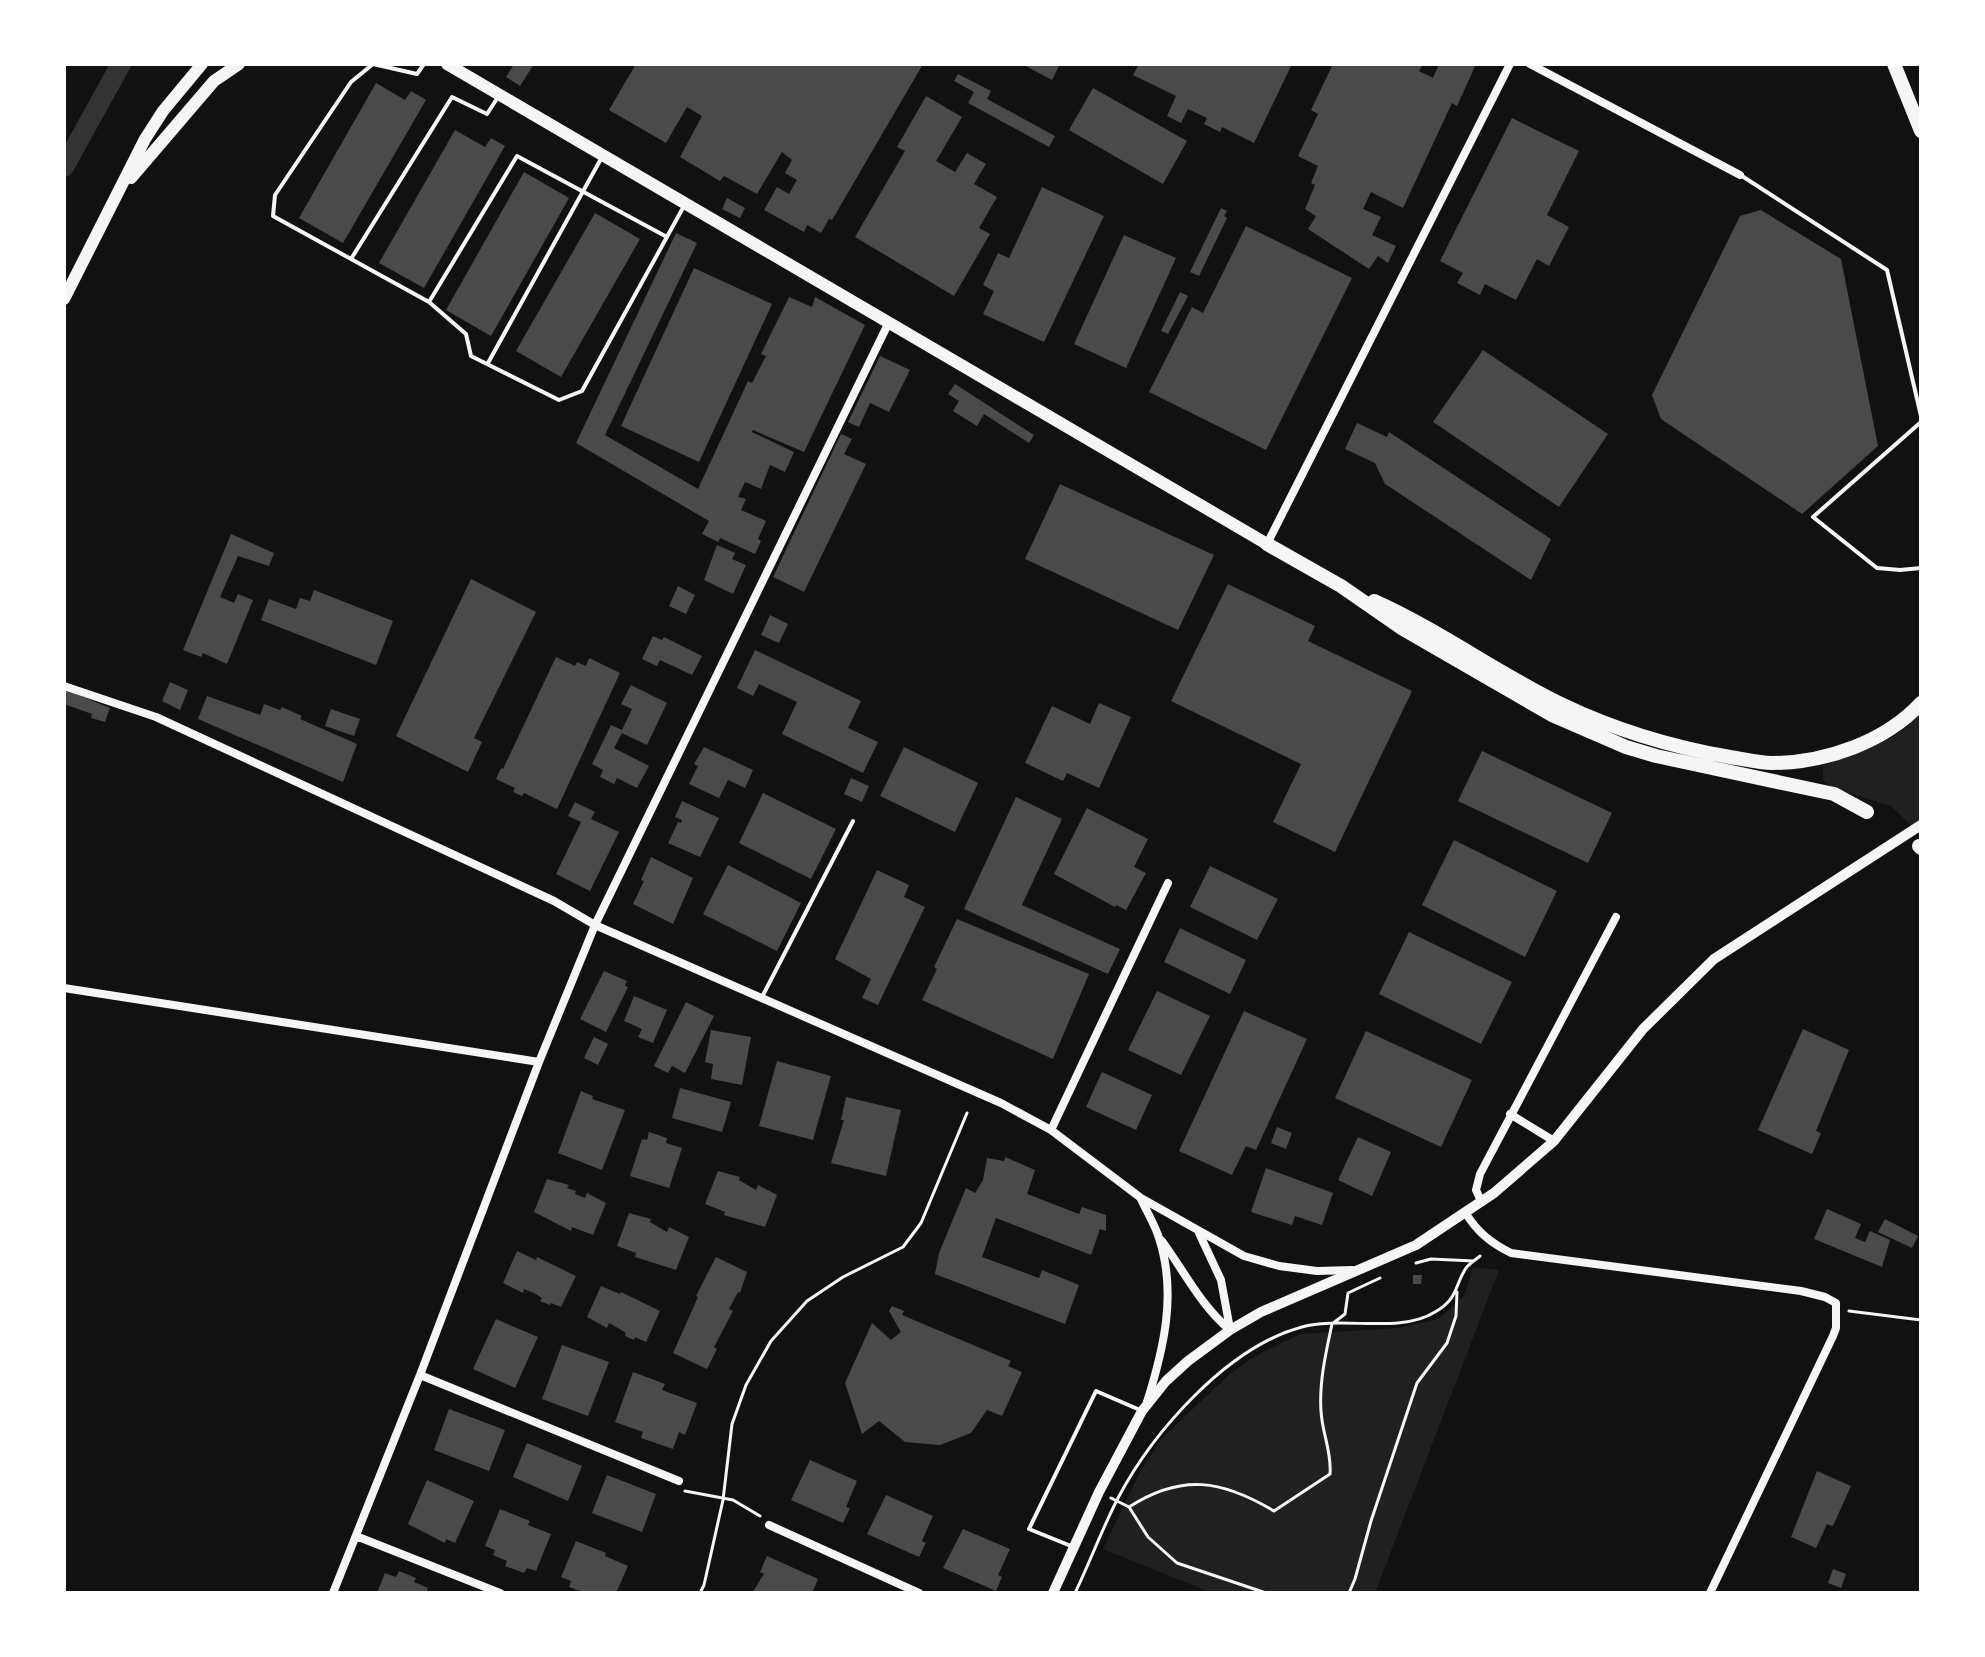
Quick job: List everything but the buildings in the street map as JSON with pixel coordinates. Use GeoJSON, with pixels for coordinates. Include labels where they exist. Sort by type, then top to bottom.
{"type":"FeatureCollection","features":[{"type":"Feature","properties":{"kind":"highway"},"geometry":{"type":"LineString","coordinates":[[1894,64],[1921,131]]}},
{"type":"Feature","properties":{"kind":"highway"},"geometry":{"type":"LineString","coordinates":[[1267,544],[1341,586],[1407,616],[1561,704],[1689,750],[1770,763],[1810,760],[1881,735],[1921,703]]}},
{"type":"Feature","properties":{"kind":"highway"},"geometry":{"type":"LineString","coordinates":[[1341,586],[1403,629],[1552,715],[1577,726],[1656,756],[1834,794],[1867,812]]}},
{"type":"Feature","properties":{"kind":"main road"},"geometry":{"type":"LineString","coordinates":[[64,299],[145,139],[163,111],[202,64]]}},
{"type":"Feature","properties":{"kind":"main road"},"geometry":{"type":"LineString","coordinates":[[123,186],[214,81],[239,64]]}},
{"type":"Feature","properties":{"kind":"main road"},"geometry":{"type":"LineString","coordinates":[[447,64],[1267,544]]}},
{"type":"Feature","properties":{"kind":"street"},"geometry":{"type":"LineString","coordinates":[[1267,544],[1510,64]]}},
{"type":"Feature","properties":{"kind":"street"},"geometry":{"type":"LineString","coordinates":[[1530,64],[1740,175]]}},
{"type":"Feature","properties":{"kind":"street"},"geometry":{"type":"LineString","coordinates":[[333,1593],[595,925],[889,322]]}},
{"type":"Feature","properties":{"kind":"street"},"geometry":{"type":"LineString","coordinates":[[64,686],[156,717],[554,901],[595,925],[1001,1103],[1051,1130],[1141,1198],[1244,1256],[1279,1266],[1317,1271],[1361,1270]]}},
{"type":"Feature","properties":{"kind":"street"},"geometry":{"type":"LineString","coordinates":[[1144,1408],[1166,1381],[1230,1330],[1289,1299],[1416,1245],[1522,1171],[1554,1141],[1643,1029],[1714,959],[1921,825]]}},
{"type":"Feature","properties":{"kind":"street"},"geometry":{"type":"LineString","coordinates":[[1051,1130],[1168,883]]}},
{"type":"Feature","properties":{"kind":"street"},"geometry":{"type":"LineString","coordinates":[[1481,1201],[1476,1190],[1480,1174],[1616,917]]}},
{"type":"Feature","properties":{"kind":"street"},"geometry":{"type":"LineString","coordinates":[[64,988],[539,1062]]}},
{"type":"Feature","properties":{"kind":"street"},"geometry":{"type":"LineString","coordinates":[[1510,1114],[1554,1141]]}},
{"type":"Feature","properties":{"kind":"street"},"geometry":{"type":"LineString","coordinates":[[1141,1198],[1159,1237],[1198,1295],[1230,1330]]}},
{"type":"Feature","properties":{"kind":"street"},"geometry":{"type":"LineString","coordinates":[[1465,1212],[1493,1245],[1511,1253],[1801,1291],[1836,1303],[1838,1309],[1833,1336],[1710,1593]]}},
{"type":"Feature","properties":{"kind":"street"},"geometry":{"type":"LineString","coordinates":[[1199,1233],[1221,1280],[1230,1330]]}},
{"type":"Feature","properties":{"kind":"street"},"geometry":{"type":"LineString","coordinates":[[1053,1593],[1099,1492],[1144,1408],[1157,1369],[1168,1306],[1168,1283],[1159,1237]]}},
{"type":"Feature","properties":{"kind":"street"},"geometry":{"type":"LineString","coordinates":[[420,1375],[679,1481]]}},
{"type":"Feature","properties":{"kind":"street"},"geometry":{"type":"LineString","coordinates":[[769,1525],[919,1593]]}},
{"type":"Feature","properties":{"kind":"street"},"geometry":{"type":"LineString","coordinates":[[356,1536],[500,1593]]}},
{"type":"Feature","properties":{"kind":"lane"},"geometry":{"type":"LineString","coordinates":[[424,64],[417,74],[373,64],[351,82],[275,195],[273,216],[429,302],[466,334],[471,356],[559,400],[582,391],[686,204]]}},
{"type":"Feature","properties":{"kind":"lane"},"geometry":{"type":"LineString","coordinates":[[351,259],[452,97],[487,114],[499,95]]}},
{"type":"Feature","properties":{"kind":"lane"},"geometry":{"type":"LineString","coordinates":[[487,364],[603,155]]}},
{"type":"Feature","properties":{"kind":"lane"},"geometry":{"type":"LineString","coordinates":[[429,302],[517,156],[667,237]]}},
{"type":"Feature","properties":{"kind":"lane"},"geometry":{"type":"LineString","coordinates":[[1740,175],[1887,270],[1921,419],[1813,517],[1877,568],[1921,568]]}},
{"type":"Feature","properties":{"kind":"lane"},"geometry":{"type":"LineString","coordinates":[[762,997],[853,821]]}},
{"type":"Feature","properties":{"kind":"lane"},"geometry":{"type":"LineString","coordinates":[[1073,1547],[1029,1529],[1096,1391],[1144,1408]]}},
{"type":"Feature","properties":{"kind":"path"},"geometry":{"type":"LineString","coordinates":[[700,1593],[723,1500],[732,1424],[746,1385],[771,1341],[807,1301],[843,1277],[903,1247],[921,1223],[967,1113]]}},
{"type":"Feature","properties":{"kind":"path"},"geometry":{"type":"LineString","coordinates":[[1349,1593],[1417,1383],[1447,1343],[1456,1316],[1457,1292],[1466,1268],[1480,1256]]}},
{"type":"Feature","properties":{"kind":"path"},"geometry":{"type":"LineString","coordinates":[[1408,1265],[1431,1259],[1474,1261]]}},
{"type":"Feature","properties":{"kind":"path"},"geometry":{"type":"LineString","coordinates":[[1266,1593],[1177,1563],[1148,1537],[1129,1507],[1165,1489],[1189,1483],[1215,1485],[1247,1495],[1274,1511],[1330,1474],[1331,1463],[1321,1412],[1324,1362],[1332,1324],[1345,1314],[1348,1293],[1386,1275]]}},
{"type":"Feature","properties":{"kind":"path"},"geometry":{"type":"LineString","coordinates":[[1075,1593],[1117,1501],[1158,1435],[1230,1365],[1303,1327],[1419,1318],[1434,1313],[1457,1292]]}},
{"type":"Feature","properties":{"kind":"path"},"geometry":{"type":"LineString","coordinates":[[1838,1309],[1921,1320]]}},
{"type":"Feature","properties":{"kind":"path"},"geometry":{"type":"LineString","coordinates":[[679,1481],[687,1493],[733,1500],[764,1518],[769,1525]]}},
{"type":"Feature","properties":{"kind":"shaded area"},"geometry":{"type":"Polygon","coordinates":[[[1921,712],[1921,835],[1891,806],[1836,789],[1823,781],[1823,765],[1889,739],[1921,712]]]}},
{"type":"Feature","properties":{"kind":"shaded area"},"geometry":{"type":"Polygon","coordinates":[[[1473,1267],[1499,1270],[1375,1593],[1212,1593],[1103,1549],[1139,1474],[1162,1438],[1232,1372],[1259,1354],[1300,1334],[1398,1328],[1438,1319],[1464,1296],[1473,1267]]]}},
{"type":"Feature","properties":{"kind":"waterway"},"geometry":{"type":"LineString","coordinates":[[64,167],[121,64]]}}]}
